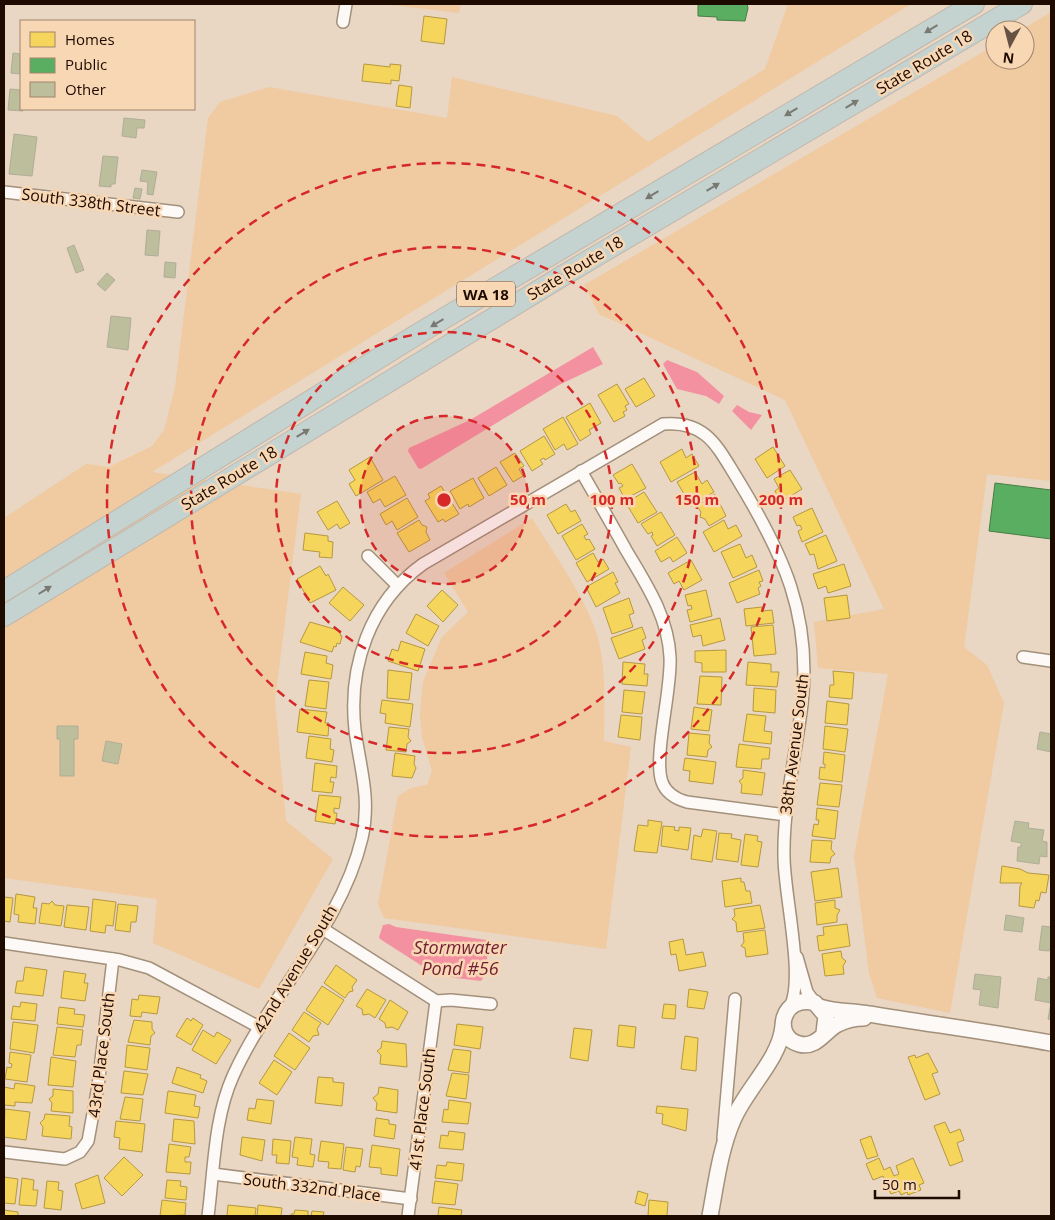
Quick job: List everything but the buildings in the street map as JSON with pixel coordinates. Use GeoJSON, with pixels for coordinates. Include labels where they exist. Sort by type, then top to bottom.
{"type":"FeatureCollection","features":[{"type":"Feature","properties":{"kind":"highway","name":"State Route 18"},"geometry":{"type":"LineString","coordinates":[[4,591],[421,332],[974,4]]}},
{"type":"Feature","properties":{"kind":"highway","name":"State Route 18"},"geometry":{"type":"LineString","coordinates":[[4,616],[564,275],[1022,4]]}},
{"type":"Feature","properties":{"kind":"street"},"geometry":{"type":"LineString","coordinates":[[343,22],[346,4]]}},
{"type":"Feature","properties":{"kind":"street","name":"South 338th Street"},"geometry":{"type":"LineString","coordinates":[[4,192],[178,212]]}},
{"type":"Feature","properties":{"kind":"street","name":"42nd Avenue South"},"geometry":{"type":"LineString","coordinates":[[208,1216],[224,1099],[240,1061],[259,1027],[323,929],[354,861],[364,823],[364,774],[354,714],[357,663],[369,629],[398,586],[407,576],[423,564],[658,426],[677,423],[688,425]]}},
{"type":"Feature","properties":{"kind":"street","name":"38th Avenue South"},"geometry":{"type":"LineString","coordinates":[[688,425],[702,431],[715,444],[740,484],[779,554],[800,615],[804,669],[786,815],[784,860],[794,948],[794,992],[790,1007]]}},
{"type":"Feature","properties":{"kind":"street"},"geometry":{"type":"LineString","coordinates":[[580,471],[644,581],[658,607],[665,627],[670,655],[670,678],[660,768],[665,788],[675,798],[687,802],[786,815]]}},
{"type":"Feature","properties":{"kind":"street"},"geometry":{"type":"LineString","coordinates":[[368,556],[398,586]]}},
{"type":"Feature","properties":{"kind":"street"},"geometry":{"type":"LineString","coordinates":[[1023,657],[1051,661]]}},
{"type":"Feature","properties":{"kind":"street"},"geometry":{"type":"LineString","coordinates":[[323,929],[436,1001],[451,1000],[491,1004]]}},
{"type":"Feature","properties":{"kind":"street"},"geometry":{"type":"LineString","coordinates":[[4,943],[113,959],[158,972],[259,1027]]}},
{"type":"Feature","properties":{"kind":"street","name":"38th Avenue South"},"geometry":{"type":"LineString","coordinates":[[794,948],[807,992],[817,1005]]}},
{"type":"Feature","properties":{"kind":"street","name":"43rd Place South"},"geometry":{"type":"LineString","coordinates":[[4,1152],[59,1159],[73,1156],[83,1149],[90,1137],[94,1118],[113,959]]}},
{"type":"Feature","properties":{"kind":"street"},"geometry":{"type":"LineString","coordinates":[[710,1216],[721,1157],[735,999]]}},
{"type":"Feature","properties":{"kind":"street","name":"41st Place South"},"geometry":{"type":"LineString","coordinates":[[408,1216],[436,1001]]}},
{"type":"Feature","properties":{"kind":"street"},"geometry":{"type":"LineString","coordinates":[[721,1157],[733,1120],[780,1042],[783,1019],[790,1007],[802,1001],[830,1010],[859,1012],[1051,1043]]}},
{"type":"Feature","properties":{"kind":"street"},"geometry":{"type":"LineString","coordinates":[[817,1005],[827,1022],[824,1033]]}},
{"type":"Feature","properties":{"kind":"street"},"geometry":{"type":"LineString","coordinates":[[761,1072],[779,1057],[802,1045],[815,1042],[824,1033],[838,1024],[861,1018],[894,1018]]}},
{"type":"Feature","properties":{"kind":"street"},"geometry":{"type":"LineString","coordinates":[[783,1026],[792,1040],[802,1045]]}},
{"type":"Feature","properties":{"kind":"street","name":"South 332nd Place"},"geometry":{"type":"LineString","coordinates":[[214,1174],[411,1199]]}},
{"type":"Feature","properties":{"kind":"shaded area"},"geometry":{"type":"Polygon","coordinates":[[[383,4],[461,4],[459,13],[383,4]]]}},
{"type":"Feature","properties":{"kind":"shaded area"},"geometry":{"type":"Polygon","coordinates":[[[788,4],[911,4],[152,472],[301,494],[275,701],[286,821],[333,859],[259,989],[153,943],[157,899],[4,878],[4,518],[86,464],[109,467],[152,446],[164,430],[175,387],[208,118],[220,102],[269,87],[447,118],[452,77],[617,116],[648,142],[765,69],[788,4]]]}},
{"type":"Feature","properties":{"kind":"shaded area"},"geometry":{"type":"Polygon","coordinates":[[[1051,12],[1051,481],[987,474],[964,647],[987,665],[1004,703],[950,1013],[877,998],[869,973],[854,856],[888,674],[818,668],[814,622],[884,609],[785,400],[599,314],[584,285],[985,51],[985,70],[1035,70],[1035,22],[1051,12]]]}},
{"type":"Feature","properties":{"kind":"shaded area"},"geometry":{"type":"Polygon","coordinates":[[[532,518],[577,590],[597,635],[604,674],[604,741],[631,747],[606,949],[384,918],[378,904],[398,796],[411,788],[427,785],[432,771],[422,737],[420,714],[423,682],[442,637],[468,612],[444,573],[532,518]]]}},
{"type":"Feature","properties":{"kind":"water"},"geometry":{"type":"Polygon","coordinates":[[[593,347],[603,364],[559,385],[421,469],[418,468],[408,451],[409,448],[470,420],[593,347]]]}},
{"type":"Feature","properties":{"kind":"water"},"geometry":{"type":"Polygon","coordinates":[[[667,360],[697,372],[724,396],[719,404],[706,396],[677,389],[663,364],[667,360]]]}},
{"type":"Feature","properties":{"kind":"water"},"geometry":{"type":"Polygon","coordinates":[[[737,405],[749,412],[762,415],[751,430],[732,411],[737,405]]]}},
{"type":"Feature","properties":{"kind":"water","name":"Stormwater Pond #56"},"geometry":{"type":"Polygon","coordinates":[[[389,924],[396,927],[487,940],[489,949],[483,978],[481,981],[456,978],[430,971],[380,939],[383,925],[389,924]]]}}]}
